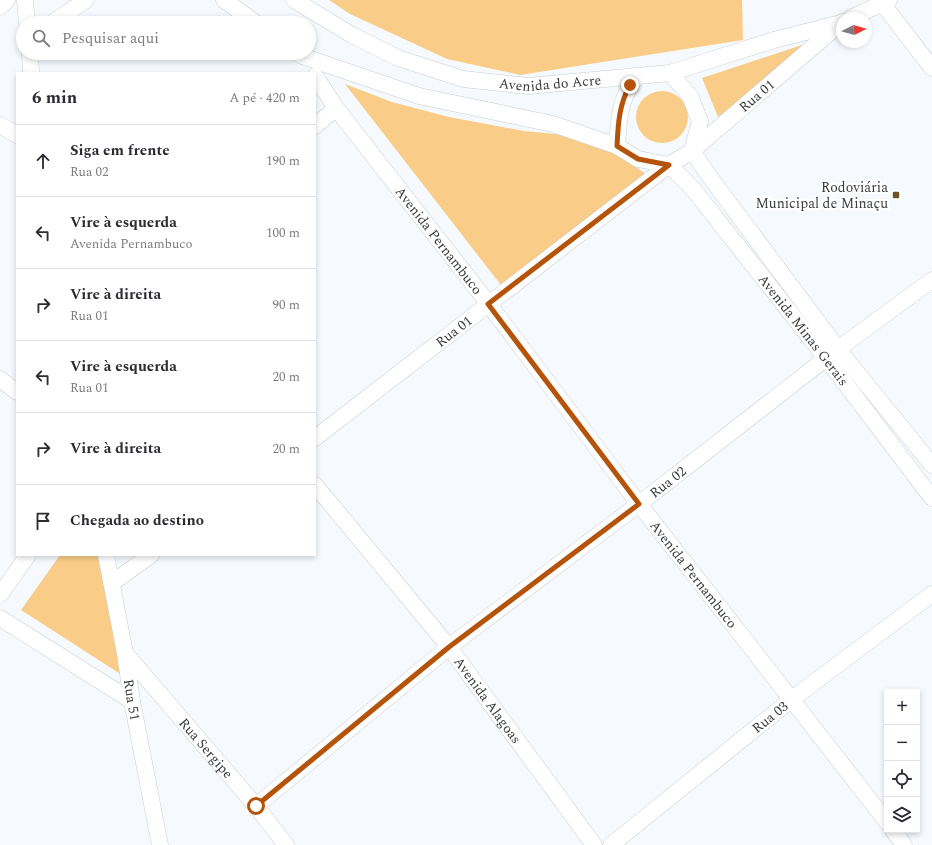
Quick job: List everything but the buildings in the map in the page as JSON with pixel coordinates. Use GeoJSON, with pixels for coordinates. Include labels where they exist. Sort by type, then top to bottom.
{"type":"FeatureCollection","features":[{"type":"Feature","properties":{"kind":"street"},"geometry":{"type":"LineString","coordinates":[[0,7],[7,0]]}},
{"type":"Feature","properties":{"kind":"street"},"geometry":{"type":"LineString","coordinates":[[25,0],[26,16]]}},
{"type":"Feature","properties":{"kind":"street"},"geometry":{"type":"LineString","coordinates":[[62,16],[86,0]]}},
{"type":"Feature","properties":{"kind":"street"},"geometry":{"type":"LineString","coordinates":[[224,0],[246,16]]}},
{"type":"Feature","properties":{"kind":"street","name":"Avenida do Acre"},"geometry":{"type":"LineString","coordinates":[[294,0],[352,35],[398,58],[463,79],[528,86],[670,73],[774,40],[836,23]]}},
{"type":"Feature","properties":{"kind":"street"},"geometry":{"type":"LineString","coordinates":[[885,2],[932,68]]}},
{"type":"Feature","properties":{"kind":"street","name":"Rua 01"},"geometry":{"type":"LineString","coordinates":[[864,12],[885,2]]}},
{"type":"Feature","properties":{"kind":"street","name":"Rua 01"},"geometry":{"type":"LineString","coordinates":[[316,437],[669,165],[692,151],[836,29]]}},
{"type":"Feature","properties":{"kind":"street"},"geometry":{"type":"LineString","coordinates":[[30,60],[31,72]]}},
{"type":"Feature","properties":{"kind":"street"},"geometry":{"type":"LineString","coordinates":[[304,60],[312,72]]}},
{"type":"Feature","properties":{"kind":"street"},"geometry":{"type":"LineString","coordinates":[[316,60],[419,96],[553,124],[617,146],[638,159],[669,165]]}},
{"type":"Feature","properties":{"kind":"street"},"geometry":{"type":"LineString","coordinates":[[670,73],[690,96],[700,121],[692,151]]}},
{"type":"Feature","properties":{"kind":"street"},"geometry":{"type":"LineString","coordinates":[[617,146],[621,105],[625,94],[637,76]]}},
{"type":"Feature","properties":{"kind":"street","name":"Avenida Pernambuco"},"geometry":{"type":"LineString","coordinates":[[316,78],[336,108],[488,304],[639,504],[884,818]]}},
{"type":"Feature","properties":{"kind":"street"},"geometry":{"type":"LineString","coordinates":[[316,125],[336,108]]}},
{"type":"Feature","properties":{"kind":"street"},"geometry":{"type":"LineString","coordinates":[[0,125],[16,134]]}},
{"type":"Feature","properties":{"kind":"street","name":"Avenida Minas Gerais"},"geometry":{"type":"LineString","coordinates":[[692,151],[932,498]]}},
{"type":"Feature","properties":{"kind":"street","name":"Avenida Minas Gerais"},"geometry":{"type":"LineString","coordinates":[[669,165],[693,189],[832,354],[932,465]]}},
{"type":"Feature","properties":{"kind":"street","name":"Rua 02"},"geometry":{"type":"LineString","coordinates":[[256,806],[449,647],[639,504],[832,354],[932,280]]}},
{"type":"Feature","properties":{"kind":"street"},"geometry":{"type":"LineString","coordinates":[[0,379],[16,391]]}},
{"type":"Feature","properties":{"kind":"street","name":"Avenida Alagoas"},"geometry":{"type":"LineString","coordinates":[[316,486],[449,647],[594,845]]}},
{"type":"Feature","properties":{"kind":"street"},"geometry":{"type":"LineString","coordinates":[[0,595],[27,556]]}},
{"type":"Feature","properties":{"kind":"street","name":"Rua 51"},"geometry":{"type":"LineString","coordinates":[[106,556],[160,845]]}},
{"type":"Feature","properties":{"kind":"street"},"geometry":{"type":"LineString","coordinates":[[112,582],[150,556]]}},
{"type":"Feature","properties":{"kind":"street","name":"Rua 03"},"geometry":{"type":"LineString","coordinates":[[611,845],[792,699],[932,594]]}},
{"type":"Feature","properties":{"kind":"street"},"geometry":{"type":"LineString","coordinates":[[0,618],[132,701]]}},
{"type":"Feature","properties":{"kind":"street","name":"Rua Sergipe"},"geometry":{"type":"LineString","coordinates":[[125,653],[256,806],[286,845]]}},
{"type":"Feature","properties":{"kind":"street"},"geometry":{"type":"LineString","coordinates":[[895,833],[904,845]]}},
{"type":"Feature","properties":{"kind":"shaded area"},"geometry":{"type":"Polygon","coordinates":[[[329,0],[742,0],[743,40],[520,75],[447,59],[350,14],[329,0]]]}},
{"type":"Feature","properties":{"kind":"shaded area"},"geometry":{"type":"Polygon","coordinates":[[[817,40],[718,117],[702,78],[817,40]]]}},
{"type":"Feature","properties":{"kind":"shaded area"},"geometry":{"type":"Polygon","coordinates":[[[345,84],[392,102],[449,117],[524,131],[576,136],[625,159],[650,177],[504,289],[345,84]]]}},
{"type":"Feature","properties":{"kind":"shaded area"},"geometry":{"type":"Polygon","coordinates":[[[657,91],[667,91],[681,98],[688,112],[688,122],[681,136],[667,143],[657,143],[647,139],[640,132],[636,122],[636,112],[640,102],[647,95],[657,91]]]}},
{"type":"Feature","properties":{"kind":"shaded area"},"geometry":{"type":"Polygon","coordinates":[[[59,556],[99,556],[128,679],[21,610],[59,556]]]}},
{"type":"Feature","properties":{"kind":"place","name":"Rodoviária Municipal de Minaçu"},"geometry":{"type":"Point","coordinates":[896,195]}},
{"type":"Feature","properties":{"kind":"route"},"geometry":{"type":"LineString","coordinates":[[256,806],[449,647],[639,504],[488,304],[669,165],[638,159],[617,146],[621,105],[630,85]]}}]}
